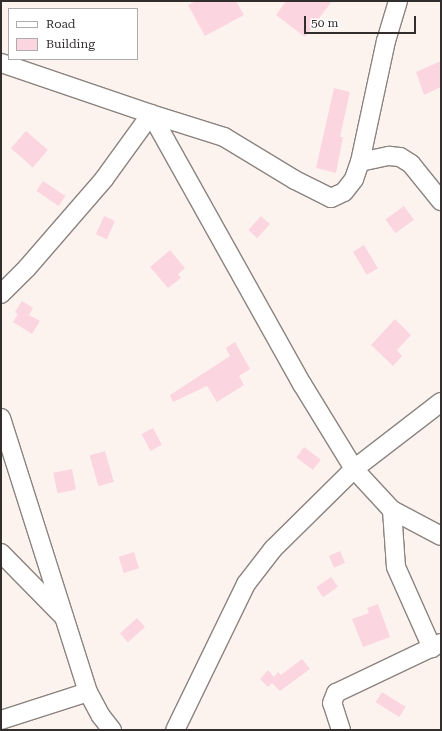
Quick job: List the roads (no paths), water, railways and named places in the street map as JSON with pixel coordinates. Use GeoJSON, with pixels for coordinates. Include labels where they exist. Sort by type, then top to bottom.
{"type":"FeatureCollection","features":[{"type":"Feature","properties":{"kind":"street"},"geometry":{"type":"LineString","coordinates":[[1,63],[224,137],[295,180],[331,198],[344,192],[354,178],[360,162],[386,41],[398,1]]}},
{"type":"Feature","properties":{"kind":"street"},"geometry":{"type":"LineString","coordinates":[[1,294],[27,268],[104,179],[151,114]]}},
{"type":"Feature","properties":{"kind":"street"},"geometry":{"type":"LineString","coordinates":[[151,114],[302,384],[354,469],[392,510],[441,536]]}},
{"type":"Feature","properties":{"kind":"street"},"geometry":{"type":"LineString","coordinates":[[360,162],[389,156],[400,157],[411,164],[441,201]]}},
{"type":"Feature","properties":{"kind":"street"},"geometry":{"type":"LineString","coordinates":[[175,730],[246,584],[272,549],[354,469],[441,402]]}},
{"type":"Feature","properties":{"kind":"street"},"geometry":{"type":"LineString","coordinates":[[1,418],[6,456],[67,621],[88,692],[101,716],[112,730]]}},
{"type":"Feature","properties":{"kind":"street"},"geometry":{"type":"LineString","coordinates":[[341,730],[332,703],[336,693],[436,645],[396,567],[392,510]]}},
{"type":"Feature","properties":{"kind":"street"},"geometry":{"type":"LineString","coordinates":[[1,553],[67,621]]}},
{"type":"Feature","properties":{"kind":"street"},"geometry":{"type":"LineString","coordinates":[[1,720],[88,692]]}}]}
